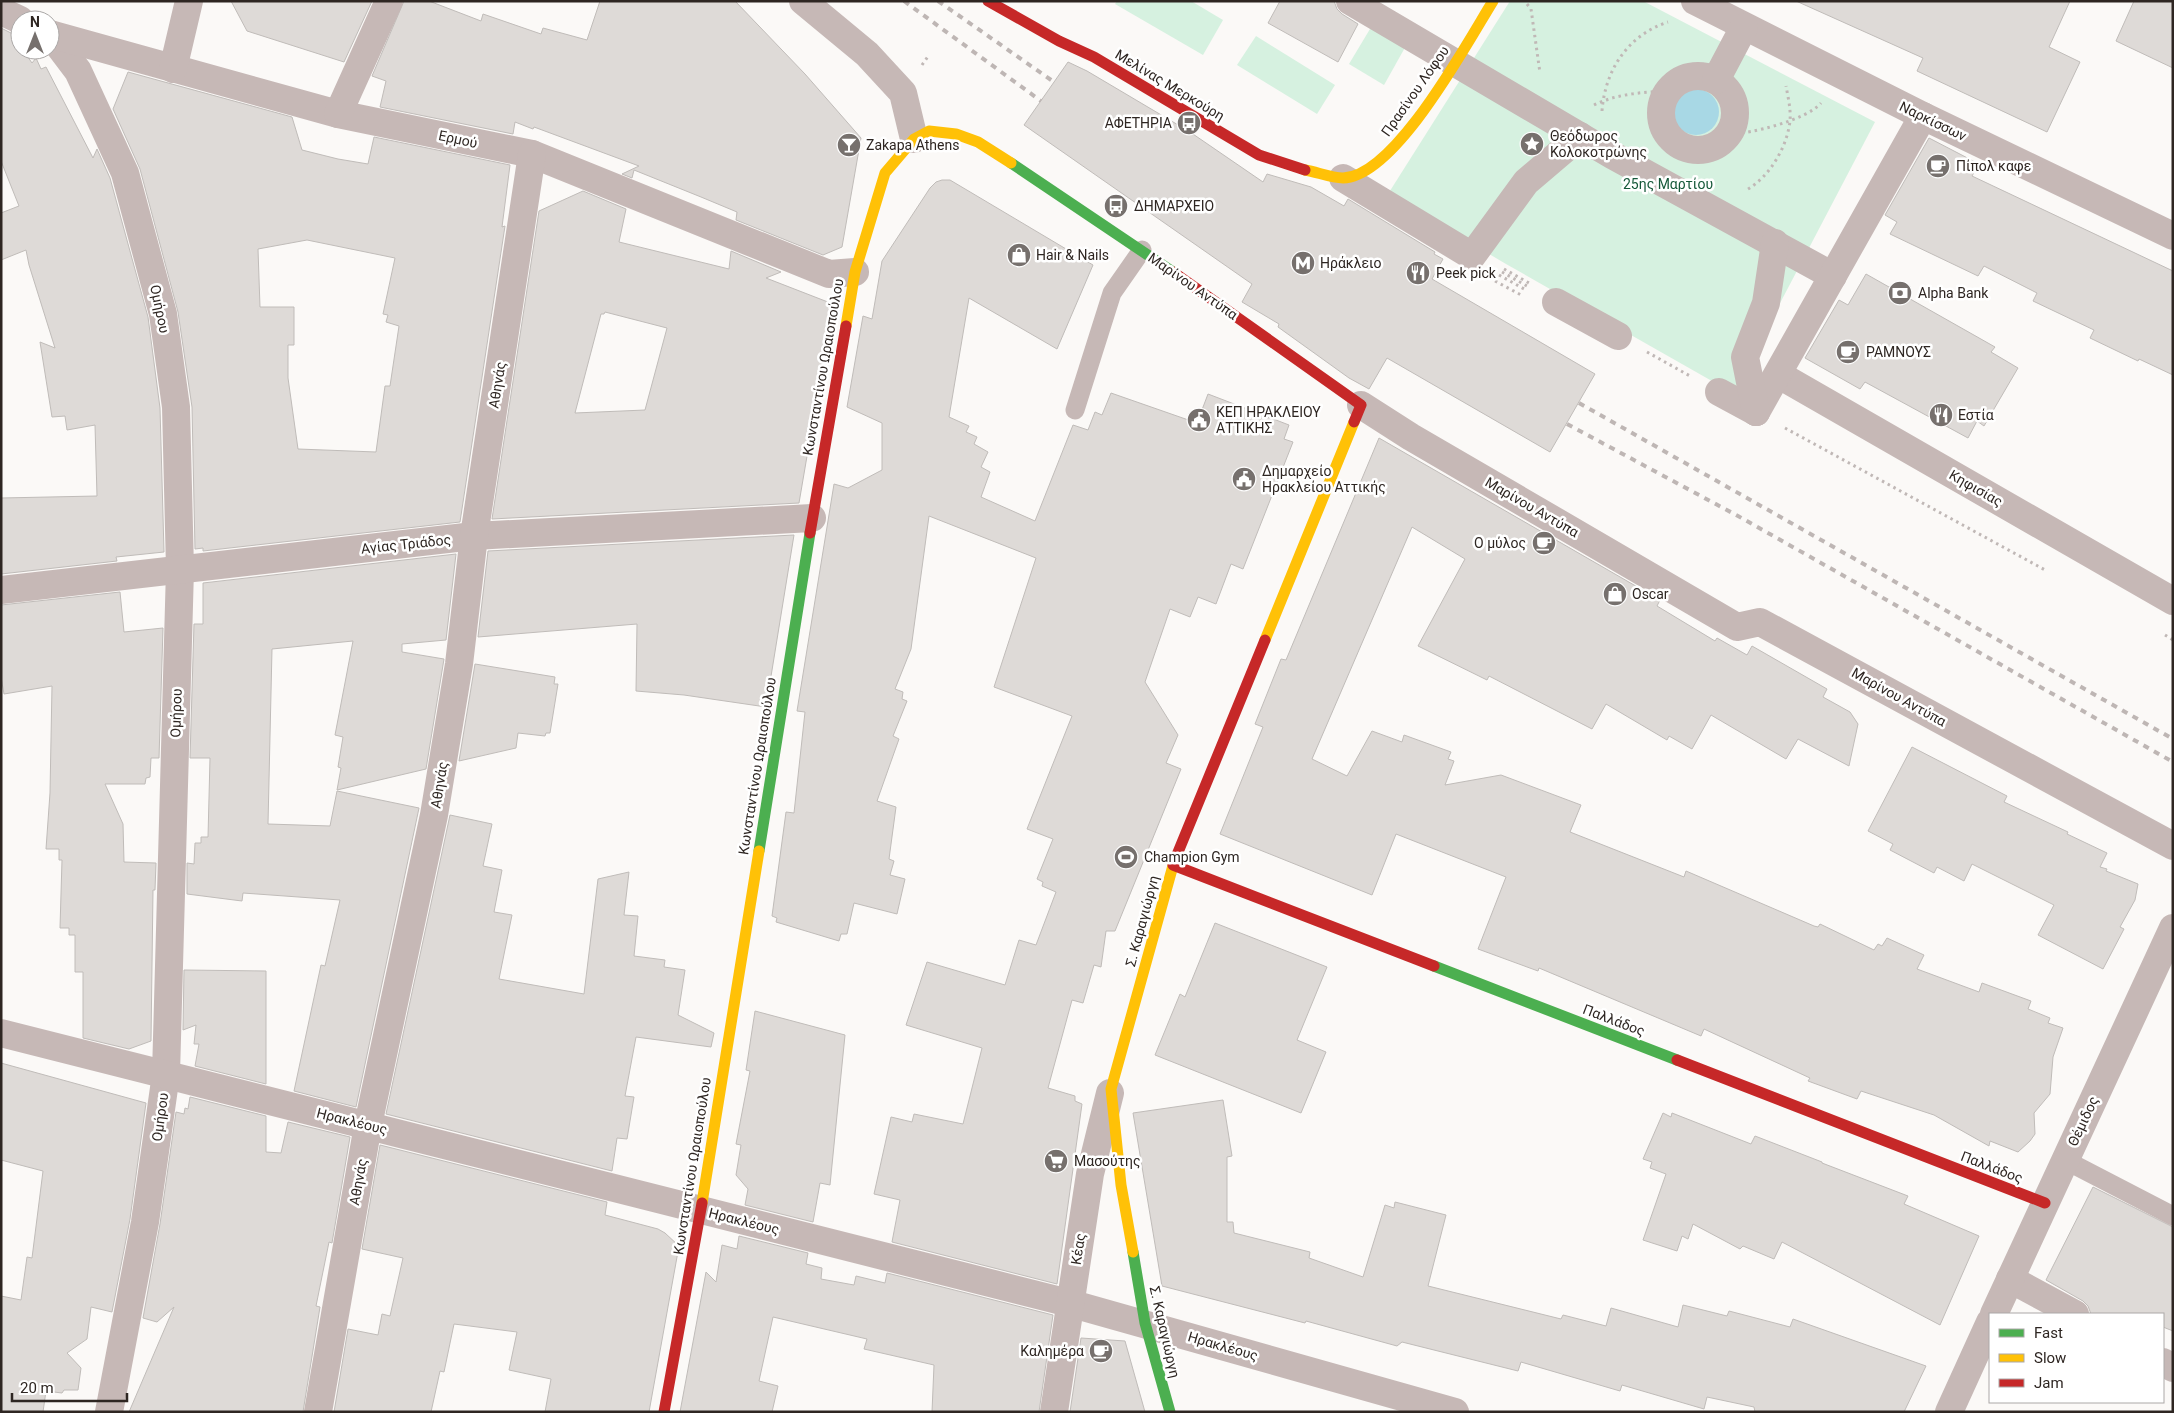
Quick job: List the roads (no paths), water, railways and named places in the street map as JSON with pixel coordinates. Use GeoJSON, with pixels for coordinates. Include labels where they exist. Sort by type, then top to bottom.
{"type":"FeatureCollection","features":[{"type":"Feature","properties":{"kind":"street"},"geometry":{"type":"LineString","coordinates":[[173,69],[189,1]]}},
{"type":"Feature","properties":{"kind":"street"},"geometry":{"type":"LineString","coordinates":[[338,114],[389,1]]}},
{"type":"Feature","properties":{"kind":"street"},"geometry":{"type":"LineString","coordinates":[[803,1],[867,54],[903,93],[914,139]]}},
{"type":"Feature","properties":{"kind":"street","name":"Μελίνας Μερκούρη"},"geometry":{"type":"LineString","coordinates":[[988,1],[1059,41],[1094,56],[1258,155],[1302,169],[1343,178]]}},
{"type":"Feature","properties":{"kind":"street"},"geometry":{"type":"LineString","coordinates":[[1350,1],[1612,155],[1833,276]]}},
{"type":"Feature","properties":{"kind":"street","name":"Πρασίνου Λόφου"},"geometry":{"type":"LineString","coordinates":[[1343,178],[1363,172],[1382,160],[1398,144],[1455,63],[1493,1]]}},
{"type":"Feature","properties":{"kind":"street","name":"Ναρκίσσων"},"geometry":{"type":"LineString","coordinates":[[1695,1],[1923,116],[2173,236]]}},
{"type":"Feature","properties":{"kind":"street"},"geometry":{"type":"LineString","coordinates":[[1716,80],[1744,27]]}},
{"type":"Feature","properties":{"kind":"street","name":"Ερμού"},"geometry":{"type":"LineString","coordinates":[[60,37],[338,114],[532,154],[829,274],[854,272]]}},
{"type":"Feature","properties":{"kind":"street","name":"Ομήρου"},"geometry":{"type":"LineString","coordinates":[[60,47],[78,70],[125,173],[162,314],[176,407],[180,569],[166,1074],[145,1222],[109,1412]]}},
{"type":"Feature","properties":{"kind":"street"},"geometry":{"type":"LineString","coordinates":[[1699,75],[1716,80],[1730,92],[1736,110],[1733,127],[1722,142],[1706,150],[1688,150],[1672,141],[1662,126],[1660,108],[1667,91],[1681,79],[1699,75]]}},
{"type":"Feature","properties":{"kind":"street"},"geometry":{"type":"LineString","coordinates":[[1756,412],[1779,375],[1923,116]]}},
{"type":"Feature","properties":{"kind":"street"},"geometry":{"type":"LineString","coordinates":[[1343,178],[1474,254],[1526,182],[1562,125]]}},
{"type":"Feature","properties":{"kind":"street","name":"Μαρίνου Αντύπα"},"geometry":{"type":"LineString","coordinates":[[914,139],[929,131],[956,134],[978,142],[1142,250],[1361,405],[1416,428],[1737,627],[1760,622],[2173,846]]}},
{"type":"Feature","properties":{"kind":"street","name":"Κωνσταντίνου Ωραιοπούλου"},"geometry":{"type":"LineString","coordinates":[[664,1412],[701,1210],[812,518],[854,272],[885,173],[914,139]]}},
{"type":"Feature","properties":{"kind":"street"},"geometry":{"type":"LineString","coordinates":[[1658,179],[1677,144]]}},
{"type":"Feature","properties":{"kind":"street","name":"Αθηνάς"},"geometry":{"type":"LineString","coordinates":[[318,1412],[368,1126],[434,815],[459,664],[474,536],[532,154]]}},
{"type":"Feature","properties":{"kind":"street"},"geometry":{"type":"LineString","coordinates":[[1756,412],[1745,357],[1766,303],[1774,243]]}},
{"type":"Feature","properties":{"kind":"street"},"geometry":{"type":"LineString","coordinates":[[1556,302],[1618,336]]}},
{"type":"Feature","properties":{"kind":"street","name":"Κηφισίας"},"geometry":{"type":"LineString","coordinates":[[1779,375],[2173,601]]}},
{"type":"Feature","properties":{"kind":"street"},"geometry":{"type":"LineString","coordinates":[[1718,392],[1756,412]]}},
{"type":"Feature","properties":{"kind":"street","name":"Σ. Καραγιώργη"},"geometry":{"type":"LineString","coordinates":[[1170,1412],[1145,1323],[1121,1185],[1111,1088],[1173,865],[1361,405]]}},
{"type":"Feature","properties":{"kind":"street"},"geometry":{"type":"LineString","coordinates":[[1467,452],[1616,541]]}},
{"type":"Feature","properties":{"kind":"street","name":"Αγίας Τριάδος"},"geometry":{"type":"LineString","coordinates":[[1,590],[474,536],[812,518]]}},
{"type":"Feature","properties":{"kind":"street","name":"Παλλάδος"},"geometry":{"type":"LineString","coordinates":[[1173,865],[2045,1203]]}},
{"type":"Feature","properties":{"kind":"street","name":"Θέμιδος"},"geometry":{"type":"LineString","coordinates":[[1994,1313],[2173,928]]}},
{"type":"Feature","properties":{"kind":"street","name":"Ηρακλέους"},"geometry":{"type":"LineString","coordinates":[[1,1033],[1069,1303],[1455,1412]]}},
{"type":"Feature","properties":{"kind":"street","name":"Κέας"},"geometry":{"type":"LineString","coordinates":[[1054,1412],[1090,1174],[1111,1088]]}},
{"type":"Feature","properties":{"kind":"street"},"geometry":{"type":"LineString","coordinates":[[2010,1279],[2073,1313]]}},
{"type":"Feature","properties":{"kind":"street"},"geometry":{"type":"LineString","coordinates":[[1949,1412],[1989,1324]]}},
{"type":"Feature","properties":{"kind":"lane"},"geometry":{"type":"LineString","coordinates":[[1075,410],[1112,293],[1142,250]]}},
{"type":"Feature","properties":{"kind":"lane"},"geometry":{"type":"LineString","coordinates":[[2065,1160],[2173,1216]]}},
{"type":"Feature","properties":{"kind":"water"},"geometry":{"type":"Polygon","coordinates":[[[1696,89],[1709,93],[1715,99],[1719,112],[1715,125],[1709,131],[1696,135],[1683,131],[1677,125],[1673,112],[1677,99],[1683,93],[1696,89]]]}},
{"type":"Feature","properties":{"kind":"railway"},"geometry":{"type":"LineString","coordinates":[[904,1],[1041,101]]}},
{"type":"Feature","properties":{"kind":"railway"},"geometry":{"type":"LineString","coordinates":[[938,1],[1054,82]]}},
{"type":"Feature","properties":{"kind":"railway"},"geometry":{"type":"LineString","coordinates":[[1579,403],[2173,739]]}},
{"type":"Feature","properties":{"kind":"railway"},"geometry":{"type":"LineString","coordinates":[[1567,424],[1738,516],[2173,762]]}},
{"type":"Feature","properties":{"kind":"place","name":"ΑΦΕΤΗΡΙΑ"},"geometry":{"type":"Point","coordinates":[1189,123]}},
{"type":"Feature","properties":{"kind":"place","name":"Θεόδωρος Κολοκοτρώνης"},"geometry":{"type":"Point","coordinates":[1532,144]}},
{"type":"Feature","properties":{"kind":"place","name":"Zakapa Athens"},"geometry":{"type":"Point","coordinates":[849,145]}},
{"type":"Feature","properties":{"kind":"place","name":"Πίπολ καφε"},"geometry":{"type":"Point","coordinates":[1938,166]}},
{"type":"Feature","properties":{"kind":"place","name":"ΔΗΜΑΡΧΕΙΟ"},"geometry":{"type":"Point","coordinates":[1116,206]}},
{"type":"Feature","properties":{"kind":"place","name":"Hair & Nails"},"geometry":{"type":"Point","coordinates":[1019,255]}},
{"type":"Feature","properties":{"kind":"place","name":"Ηράκλειο"},"geometry":{"type":"Point","coordinates":[1303,263]}},
{"type":"Feature","properties":{"kind":"place","name":"Peek pick"},"geometry":{"type":"Point","coordinates":[1418,273]}},
{"type":"Feature","properties":{"kind":"place","name":"Alpha Bank"},"geometry":{"type":"Point","coordinates":[1900,293]}},
{"type":"Feature","properties":{"kind":"place","name":"ΡΑΜΝΟΥΣ"},"geometry":{"type":"Point","coordinates":[1848,352]}},
{"type":"Feature","properties":{"kind":"place","name":"Εστία"},"geometry":{"type":"Point","coordinates":[1941,415]}},
{"type":"Feature","properties":{"kind":"place","name":"ΚΕΠ ΗΡΑΚΛΕΙΟΥ ΑΤΤΙΚΗΣ"},"geometry":{"type":"Point","coordinates":[1199,420]}},
{"type":"Feature","properties":{"kind":"place","name":"Δημαρχείο Ηρακλείου Αττικής"},"geometry":{"type":"Point","coordinates":[1244,479]}},
{"type":"Feature","properties":{"kind":"place","name":"Ο μύλος"},"geometry":{"type":"Point","coordinates":[1544,543]}},
{"type":"Feature","properties":{"kind":"place","name":"Oscar"},"geometry":{"type":"Point","coordinates":[1615,594]}},
{"type":"Feature","properties":{"kind":"place","name":"Champion Gym"},"geometry":{"type":"Point","coordinates":[1126,857]}},
{"type":"Feature","properties":{"kind":"place","name":"Μασούτης"},"geometry":{"type":"Point","coordinates":[1056,1161]}},
{"type":"Feature","properties":{"kind":"place","name":"Καλημέρα"},"geometry":{"type":"Point","coordinates":[1101,1351]}},
{"type":"Feature","properties":{"kind":"park label","name":"25ης Μαρτίου"},"geometry":{"type":"Point","coordinates":[1668,184]}}]}
